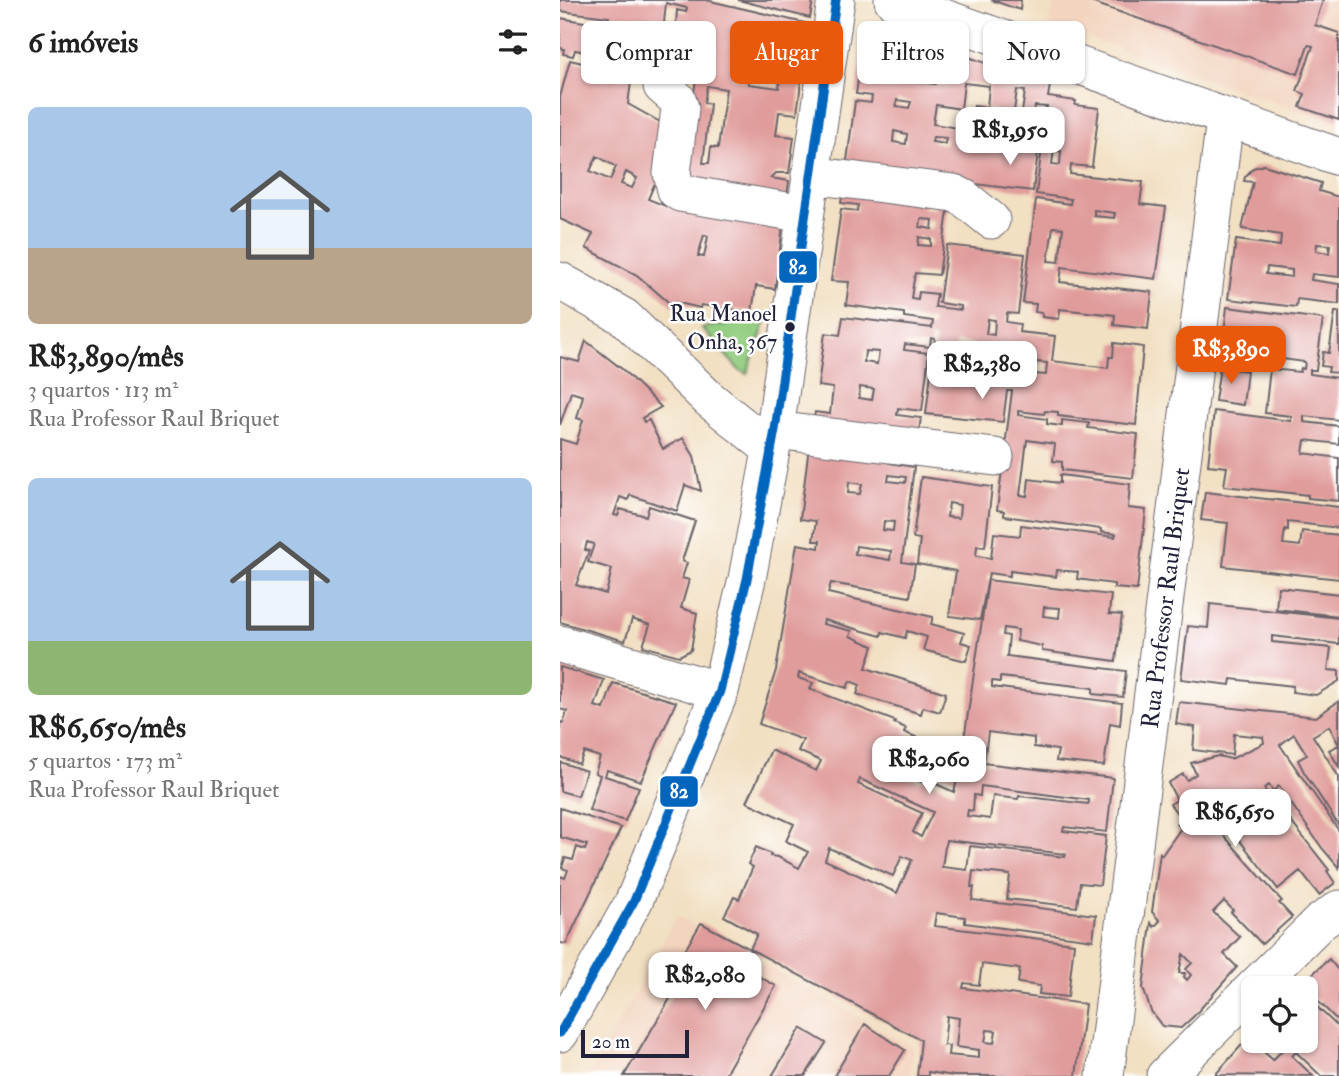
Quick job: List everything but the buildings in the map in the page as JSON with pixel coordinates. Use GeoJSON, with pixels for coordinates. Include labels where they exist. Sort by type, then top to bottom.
{"type":"FeatureCollection","features":[{"type":"Feature","properties":{"kind":"street"},"geometry":{"type":"LineString","coordinates":[[560,1033],[576,975],[634,901],[720,691],[747,579],[773,439],[836,0]]}},
{"type":"Feature","properties":{"kind":"street"},"geometry":{"type":"LineString","coordinates":[[893,0],[1339,158]]}},
{"type":"Feature","properties":{"kind":"street"},"geometry":{"type":"LineString","coordinates":[[662,86],[677,99],[680,108],[672,173],[676,190],[680,193],[804,215]]}},
{"type":"Feature","properties":{"kind":"street","name":"Rua Professor Raul Briquet"},"geometry":{"type":"LineString","coordinates":[[1105,1076],[1225,119]]}},
{"type":"Feature","properties":{"kind":"street"},"geometry":{"type":"LineString","coordinates":[[810,175],[954,193],[991,219]]}},
{"type":"Feature","properties":{"kind":"street"},"geometry":{"type":"LineString","coordinates":[[560,281],[624,317],[709,399],[773,439],[995,457]]}},
{"type":"Feature","properties":{"kind":"street"},"geometry":{"type":"LineString","coordinates":[[560,644],[720,691]]}},
{"type":"Feature","properties":{"kind":"street"},"geometry":{"type":"LineString","coordinates":[[1165,1076],[1319,923],[1339,909]]}},
{"type":"Feature","properties":{"kind":"shaded area"},"geometry":{"type":"Polygon","coordinates":[[[1056,0],[1339,0],[1339,125],[1085,37],[1085,21],[1049,21],[1056,0]]]}},
{"type":"Feature","properties":{"kind":"shaded area"},"geometry":{"type":"Polygon","coordinates":[[[677,916],[914,1048],[910,1076],[589,1076],[677,916]]]}},
{"type":"Feature","properties":{"kind":"green space"},"geometry":{"type":"Polygon","coordinates":[[[767,318],[747,374],[738,369],[702,328],[767,318]]]}},
{"type":"Feature","properties":{"kind":"transit line","name":"82"},"geometry":{"type":"LineString","coordinates":[[560,1033],[634,901],[720,691],[747,579],[775,430],[836,0]]}},
{"type":"Feature","properties":{"kind":"place","name":"Rua Manoel Onha, 367"},"geometry":{"type":"Point","coordinates":[790,327]}}]}
